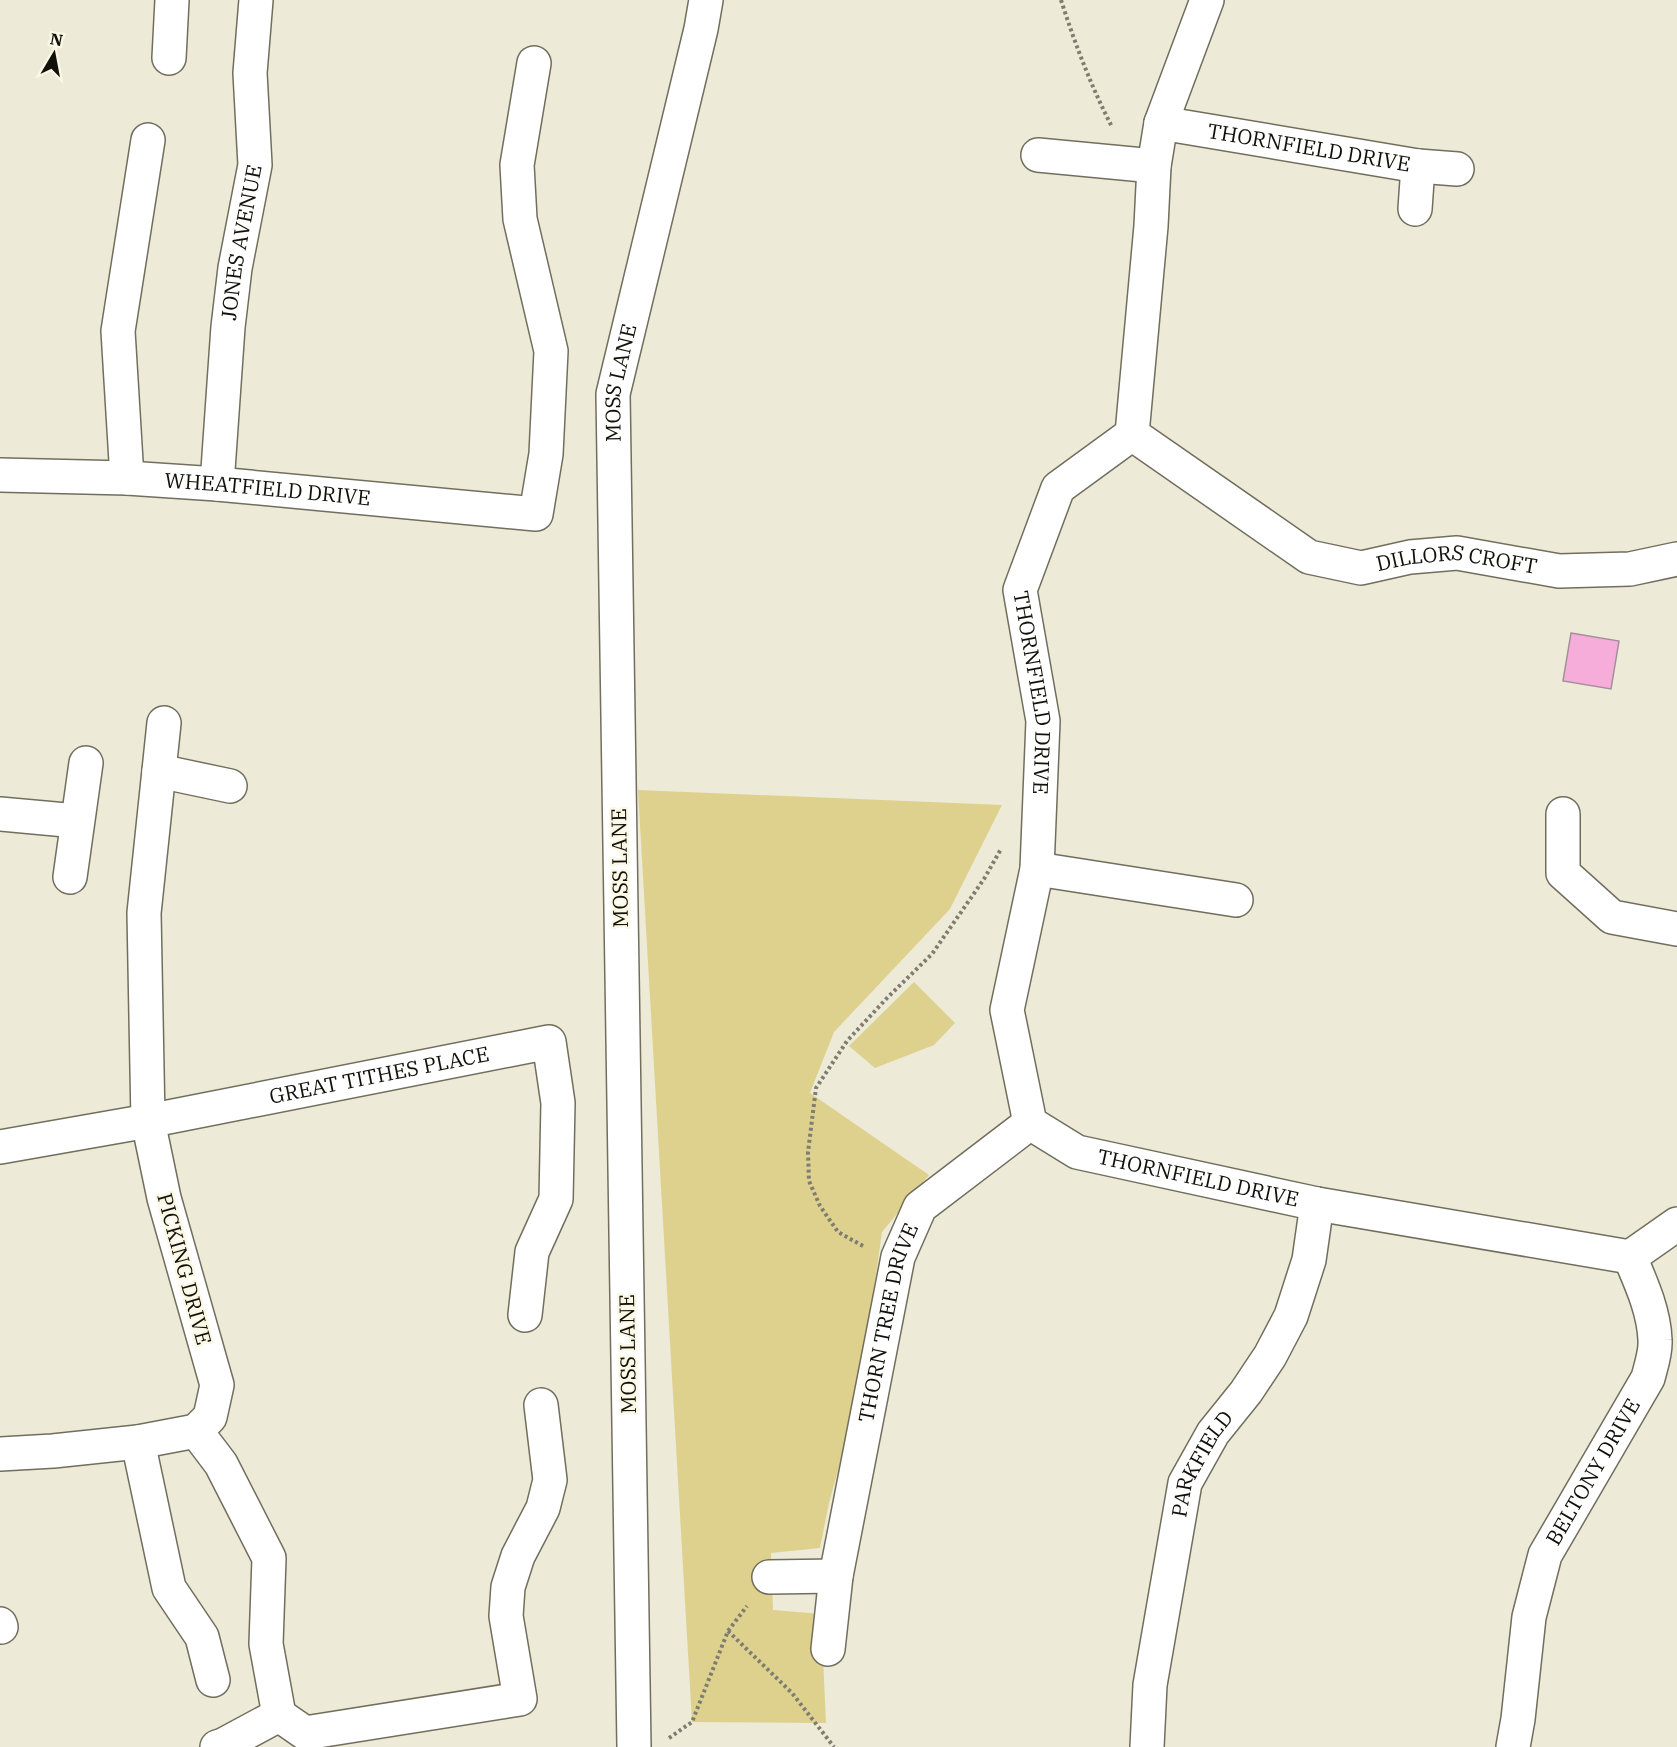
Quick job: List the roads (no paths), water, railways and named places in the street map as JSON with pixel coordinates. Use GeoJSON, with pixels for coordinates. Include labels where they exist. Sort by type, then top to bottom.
{"type":"FeatureCollection","features":[{"type":"Feature","properties":{"kind":"street"},"geometry":{"type":"LineString","coordinates":[[170,58],[172,0]]}},
{"type":"Feature","properties":{"kind":"street","name":"JONES AVENUE"},"geometry":{"type":"LineString","coordinates":[[217,484],[228,327],[234,280],[255,165],[250,73],[256,0]]}},
{"type":"Feature","properties":{"kind":"street","name":"MOSS LANE"},"geometry":{"type":"LineString","coordinates":[[649,1744],[613,394],[706,0]]}},
{"type":"Feature","properties":{"kind":"street"},"geometry":{"type":"LineString","coordinates":[[1132,434],[1151,226],[1154,166],[1161,123],[1207,0]]}},
{"type":"Feature","properties":{"kind":"street","name":"WHEATFIELD DRIVE"},"geometry":{"type":"LineString","coordinates":[[0,475],[127,477],[536,514],[546,454],[550,351],[520,219],[517,165],[534,63]]}},
{"type":"Feature","properties":{"kind":"street","name":"THORNFIELD DRIVE"},"geometry":{"type":"LineString","coordinates":[[1161,123],[1418,166],[1457,169]]}},
{"type":"Feature","properties":{"kind":"street"},"geometry":{"type":"LineString","coordinates":[[127,477],[118,332],[148,140]]}},
{"type":"Feature","properties":{"kind":"street"},"geometry":{"type":"LineString","coordinates":[[1038,154],[1154,166]]}},
{"type":"Feature","properties":{"kind":"street"},"geometry":{"type":"LineString","coordinates":[[1415,209],[1418,166]]}},
{"type":"Feature","properties":{"kind":"street","name":"THORNFIELD DRIVE"},"geometry":{"type":"LineString","coordinates":[[1132,434],[1058,488],[1020,590],[1043,721],[1037,869],[1007,1010],[1030,1124],[1077,1152],[1317,1204],[1630,1257]]}},
{"type":"Feature","properties":{"kind":"street","name":"DILLORS CROFT"},"geometry":{"type":"LineString","coordinates":[[1132,434],[1309,557],[1361,568],[1410,557],[1457,553],[1560,571],[1630,569],[1677,559]]}},
{"type":"Feature","properties":{"kind":"street","name":"PICKING DRIVE"},"geometry":{"type":"LineString","coordinates":[[164,723],[144,913],[148,1121],[164,1198],[217,1385],[203,1424]]}},
{"type":"Feature","properties":{"kind":"street"},"geometry":{"type":"LineString","coordinates":[[70,877],[86,763]]}},
{"type":"Feature","properties":{"kind":"street"},"geometry":{"type":"LineString","coordinates":[[159,771],[230,786]]}},
{"type":"Feature","properties":{"kind":"street"},"geometry":{"type":"LineString","coordinates":[[0,814],[77,821]]}},
{"type":"Feature","properties":{"kind":"street"},"geometry":{"type":"LineString","coordinates":[[1563,814],[1563,873],[1612,917],[1677,930]]}},
{"type":"Feature","properties":{"kind":"street"},"geometry":{"type":"LineString","coordinates":[[1037,869],[1236,900]]}},
{"type":"Feature","properties":{"kind":"street","name":"GREAT TITHES PLACE"},"geometry":{"type":"LineString","coordinates":[[148,1121],[549,1042],[558,1103],[555,1199],[531,1252],[525,1315]]}},
{"type":"Feature","properties":{"kind":"street"},"geometry":{"type":"LineString","coordinates":[[0,1147],[148,1121]]}},
{"type":"Feature","properties":{"kind":"street","name":"THORN TREE DRIVE"},"geometry":{"type":"LineString","coordinates":[[828,1649],[836,1576],[898,1257],[920,1207],[1030,1124]]}},
{"type":"Feature","properties":{"kind":"street","name":"PARKFIELD"},"geometry":{"type":"LineString","coordinates":[[1147,1747],[1150,1685],[1185,1482],[1214,1432],[1246,1392],[1270,1356],[1291,1316],[1309,1260],[1317,1204]]}},
{"type":"Feature","properties":{"kind":"street"},"geometry":{"type":"LineString","coordinates":[[1630,1257],[1677,1224]]}},
{"type":"Feature","properties":{"kind":"street","name":"BELTONY DRIVE"},"geometry":{"type":"LineString","coordinates":[[1513,1747],[1529,1617],[1545,1555],[1648,1378],[1653,1359],[1656,1341],[1653,1321],[1644,1289],[1630,1257]]}},
{"type":"Feature","properties":{"kind":"street"},"geometry":{"type":"LineString","coordinates":[[0,1454],[53,1452],[138,1442],[203,1424],[268,1558],[266,1644],[279,1715],[304,1733],[520,1699],[506,1616],[507,1587],[518,1556],[543,1509],[550,1480],[541,1405]]}},
{"type":"Feature","properties":{"kind":"street"},"geometry":{"type":"LineString","coordinates":[[138,1442],[169,1588],[202,1637],[213,1680]]}},
{"type":"Feature","properties":{"kind":"street"},"geometry":{"type":"LineString","coordinates":[[769,1576],[836,1576]]}},
{"type":"Feature","properties":{"kind":"street"},"geometry":{"type":"LineString","coordinates":[[217,1747],[279,1715]]}}]}
